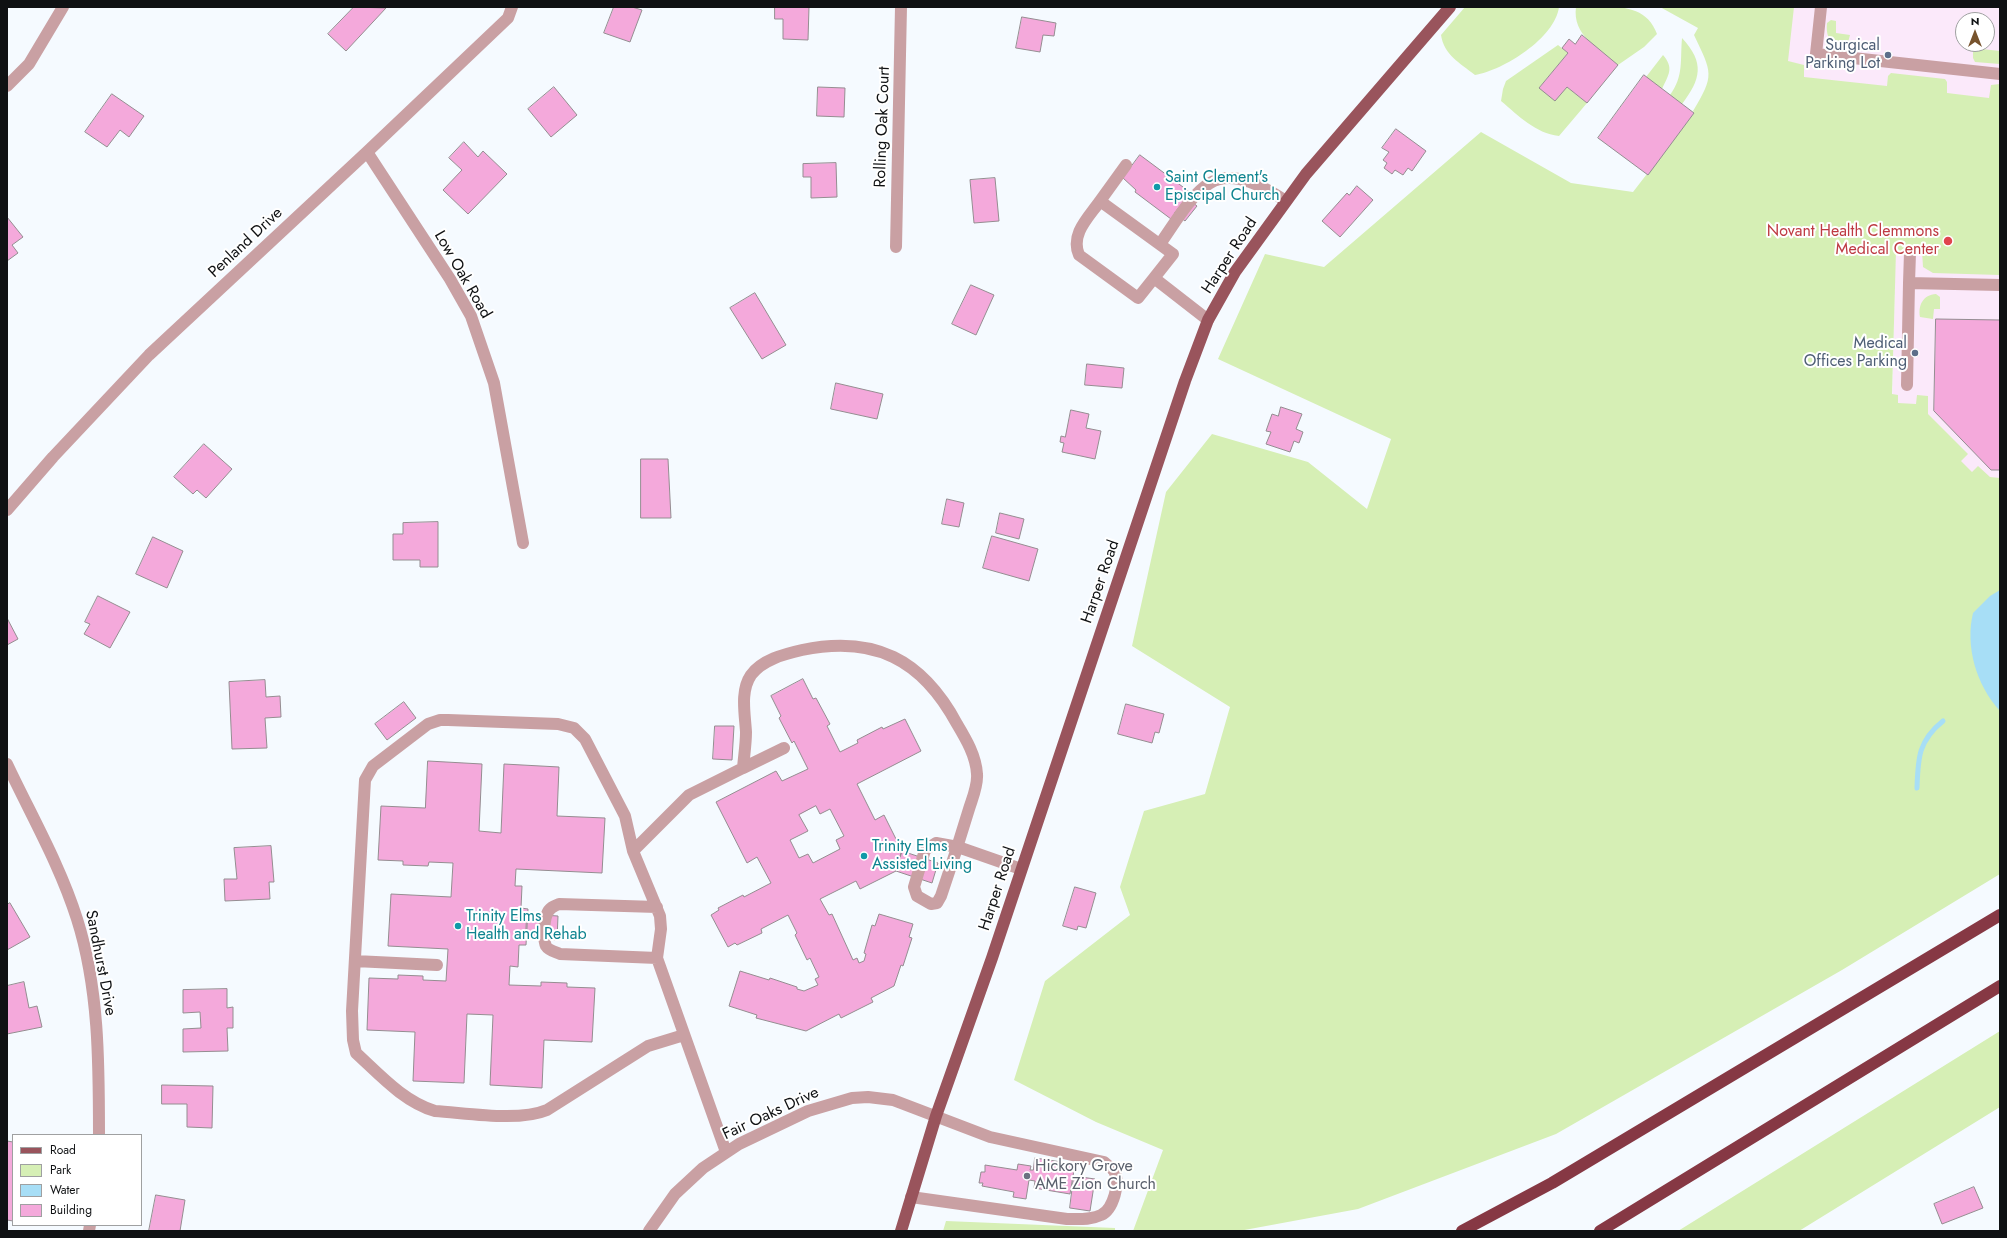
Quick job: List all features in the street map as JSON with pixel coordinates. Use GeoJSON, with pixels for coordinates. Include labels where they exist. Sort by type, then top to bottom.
{"type":"FeatureCollection","features":[{"type":"Feature","properties":{"kind":"highway"},"geometry":{"type":"LineString","coordinates":[[1462,1231],[1552,1183],[2000,915]]}},
{"type":"Feature","properties":{"kind":"highway"},"geometry":{"type":"LineString","coordinates":[[1600,1231],[2000,986]]}},
{"type":"Feature","properties":{"kind":"main road","name":"Harper Road"},"geometry":{"type":"LineString","coordinates":[[901,1231],[910,1197],[936,1116],[992,958],[1182,388],[1208,320],[1235,272],[1306,174],[1450,7]]}},
{"type":"Feature","properties":{"kind":"street"},"geometry":{"type":"LineString","coordinates":[[7,86],[29,64],[64,7]]}},
{"type":"Feature","properties":{"kind":"street","name":"Penland Drive"},"geometry":{"type":"LineString","coordinates":[[7,510],[53,457],[149,356],[508,18],[512,7]]}},
{"type":"Feature","properties":{"kind":"street","name":"Rolling Oak Court"},"geometry":{"type":"LineString","coordinates":[[896,247],[902,7]]}},
{"type":"Feature","properties":{"kind":"street"},"geometry":{"type":"LineString","coordinates":[[1821,7],[1816,54],[2000,74]]}},
{"type":"Feature","properties":{"kind":"street","name":"Low Oak Road"},"geometry":{"type":"LineString","coordinates":[[367,152],[450,279],[471,316],[494,383],[523,543]]}},
{"type":"Feature","properties":{"kind":"street"},"geometry":{"type":"LineString","coordinates":[[1100,201],[1173,254],[1138,298],[1079,255],[1075,240],[1080,229],[1100,201],[1126,165]]}},
{"type":"Feature","properties":{"kind":"street"},"geometry":{"type":"LineString","coordinates":[[1160,244],[1203,188],[1220,178],[1235,179],[1262,186],[1286,201]]}},
{"type":"Feature","properties":{"kind":"street"},"geometry":{"type":"LineString","coordinates":[[1907,386],[1910,253]]}},
{"type":"Feature","properties":{"kind":"street"},"geometry":{"type":"LineString","coordinates":[[1154,278],[1208,320]]}},
{"type":"Feature","properties":{"kind":"street"},"geometry":{"type":"LineString","coordinates":[[1909,283],[2000,285]]}},
{"type":"Feature","properties":{"kind":"street"},"geometry":{"type":"LineString","coordinates":[[744,768],[746,732],[744,699],[750,676],[762,665],[790,653],[829,646],[863,646],[885,653],[908,666],[934,690],[951,712],[971,750],[977,775],[958,847],[941,896],[937,903],[932,904],[917,896],[914,887],[925,850],[936,843],[958,847],[1021,869]]}},
{"type":"Feature","properties":{"kind":"street"},"geometry":{"type":"LineString","coordinates":[[684,1035],[648,1046],[547,1110],[530,1115],[435,1111],[424,1108],[403,1095],[356,1053],[352,1040],[364,787],[367,775],[373,766],[428,724],[440,720],[558,724],[574,728],[586,739],[625,816],[633,851],[657,907],[661,923],[658,958],[726,1152]]}},
{"type":"Feature","properties":{"kind":"street"},"geometry":{"type":"LineString","coordinates":[[633,851],[689,795],[784,748]]}},
{"type":"Feature","properties":{"kind":"street","name":"Sandhurst Drive"},"geometry":{"type":"LineString","coordinates":[[7,764],[63,881],[77,919],[88,967],[99,1045],[99,1134]]}},
{"type":"Feature","properties":{"kind":"street"},"geometry":{"type":"LineString","coordinates":[[657,907],[559,904],[549,910],[546,915],[545,941],[547,947],[560,954],[658,958]]}},
{"type":"Feature","properties":{"kind":"street"},"geometry":{"type":"LineString","coordinates":[[355,961],[437,965]]}},
{"type":"Feature","properties":{"kind":"street","name":"Fair Oaks Drive"},"geometry":{"type":"LineString","coordinates":[[649,1231],[675,1194],[703,1168],[738,1144],[808,1111],[852,1098],[868,1097],[893,1100],[990,1137],[1104,1162],[1114,1171],[1116,1181],[1115,1195],[1110,1207],[1103,1214],[1093,1218],[1067,1219],[910,1197]]}},
{"type":"Feature","properties":{"kind":"shaded area","name":"Novant Health Clemmons Medical Center"},"geometry":{"type":"Polygon","coordinates":[[[1760,7],[2000,7],[2000,484],[1968,482],[1892,405],[1896,231],[1774,89],[1760,7]]]}},
{"type":"Feature","properties":{"kind":"green space"},"geometry":{"type":"Polygon","coordinates":[[[1465,7],[1559,7],[1555,19],[1548,30],[1526,51],[1500,67],[1475,75],[1449,53],[1445,48],[1441,35],[1465,7]]]}},
{"type":"Feature","properties":{"kind":"green space"},"geometry":{"type":"Polygon","coordinates":[[[1576,7],[1612,7],[1634,11],[1644,15],[1651,23],[1657,34],[1644,47],[1618,65],[1588,40],[1578,26],[1576,7]]]}},
{"type":"Feature","properties":{"kind":"green space"},"geometry":{"type":"Polygon","coordinates":[[[1660,7],[1794,7],[1788,61],[1804,65],[1804,77],[1887,86],[1888,76],[1891,73],[1945,79],[1947,82],[1947,93],[1989,98],[1991,85],[2000,84],[2000,275],[1933,273],[1923,267],[1922,251],[1896,251],[1892,394],[1898,395],[1898,403],[1916,404],[1917,395],[1928,396],[1928,414],[1968,454],[1961,461],[1972,472],[1978,466],[1990,477],[2000,478],[2000,874],[1842,970],[1556,1134],[1358,1209],[1239,1231],[1133,1231],[1163,1150],[1096,1122],[1014,1080],[1045,981],[1130,915],[1120,887],[1144,811],[1205,794],[1230,707],[1132,646],[1166,492],[1212,434],[1308,462],[1367,509],[1391,439],[1218,359],[1265,254],[1324,267],[1481,132],[1571,183],[1633,192],[1694,113],[1693,111],[1708,81],[1705,58],[1694,35],[1698,28],[1660,7]]]}},
{"type":"Feature","properties":{"kind":"green space"},"geometry":{"type":"Polygon","coordinates":[[[1831,20],[1836,21],[1836,33],[1850,35],[1847,46],[1838,46],[1830,39],[1827,34],[1827,23],[1831,20]]]}},
{"type":"Feature","properties":{"kind":"green space"},"geometry":{"type":"Polygon","coordinates":[[[1682,38],[1694,55],[1698,71],[1693,87],[1682,104],[1670,95],[1678,81],[1682,38]]]}},
{"type":"Feature","properties":{"kind":"green space"},"geometry":{"type":"Polygon","coordinates":[[[1558,45],[1568,53],[1539,88],[1567,87],[1587,103],[1559,136],[1535,128],[1501,101],[1506,81],[1558,45]]]}},
{"type":"Feature","properties":{"kind":"green space"},"geometry":{"type":"Polygon","coordinates":[[[2000,51],[2000,64],[1975,62],[1973,52],[2000,51]]]}},
{"type":"Feature","properties":{"kind":"green space"},"geometry":{"type":"Polygon","coordinates":[[[1663,55],[1668,64],[1669,71],[1662,89],[1646,77],[1663,55]]]}},
{"type":"Feature","properties":{"kind":"green space"},"geometry":{"type":"Polygon","coordinates":[[[1936,294],[1940,297],[1940,309],[1934,309],[1933,319],[1920,317],[1922,301],[1928,296],[1936,294]]]}},
{"type":"Feature","properties":{"kind":"green space"},"geometry":{"type":"Polygon","coordinates":[[[2000,1031],[2000,1107],[1799,1231],[1678,1231],[2000,1031]]]}},
{"type":"Feature","properties":{"kind":"green space"},"geometry":{"type":"Polygon","coordinates":[[[946,1221],[1115,1228],[1115,1231],[943,1231],[946,1221]]]}},
{"type":"Feature","properties":{"kind":"water"},"geometry":{"type":"Polygon","coordinates":[[[2000,590],[2000,711],[1985,689],[1974,665],[1970,639],[1973,613],[1990,596],[2000,590]]]}},
{"type":"Feature","properties":{"kind":"building"},"geometry":{"type":"Polygon","coordinates":[[[354,7],[386,8],[346,51],[328,34],[354,7]]]}},
{"type":"Feature","properties":{"kind":"building"},"geometry":{"type":"Polygon","coordinates":[[[614,7],[632,7],[642,10],[630,42],[604,33],[614,7]]]}},
{"type":"Feature","properties":{"kind":"building"},"geometry":{"type":"Polygon","coordinates":[[[775,7],[809,7],[808,40],[783,39],[783,19],[775,19],[775,7]]]}},
{"type":"Feature","properties":{"kind":"building"},"geometry":{"type":"Polygon","coordinates":[[[1022,17],[1056,23],[1054,36],[1043,35],[1040,52],[1016,48],[1022,17]]]}},
{"type":"Feature","properties":{"kind":"building"},"geometry":{"type":"Polygon","coordinates":[[[1582,35],[1618,65],[1587,103],[1567,87],[1555,101],[1539,88],[1568,53],[1562,48],[1569,39],[1575,44],[1582,35]]]}},
{"type":"Feature","properties":{"kind":"building"},"geometry":{"type":"Polygon","coordinates":[[[1644,75],[1694,113],[1648,175],[1598,138],[1644,75]]]}},
{"type":"Feature","properties":{"kind":"building"},"geometry":{"type":"Polygon","coordinates":[[[554,87],[577,115],[551,137],[528,109],[554,87]]]}},
{"type":"Feature","properties":{"kind":"building"},"geometry":{"type":"Polygon","coordinates":[[[818,87],[845,88],[844,117],[817,116],[818,87]]]}},
{"type":"Feature","properties":{"kind":"building"},"geometry":{"type":"Polygon","coordinates":[[[112,94],[144,116],[129,137],[120,130],[107,147],[85,132],[112,94]]]}},
{"type":"Feature","properties":{"kind":"building"},"geometry":{"type":"Polygon","coordinates":[[[1396,129],[1426,151],[1412,171],[1408,168],[1403,175],[1395,170],[1392,174],[1384,168],[1387,163],[1383,160],[1389,152],[1382,148],[1396,129]]]}},
{"type":"Feature","properties":{"kind":"building"},"geometry":{"type":"Polygon","coordinates":[[[464,142],[478,157],[483,151],[507,174],[468,214],[443,190],[462,170],[449,158],[464,142]]]}},
{"type":"Feature","properties":{"kind":"building","name":"Saint Clement's Episcipal Church"},"geometry":{"type":"Polygon","coordinates":[[[1140,155],[1191,193],[1171,219],[1135,192],[1136,190],[1123,178],[1140,155]]]}},
{"type":"Feature","properties":{"kind":"building"},"geometry":{"type":"Polygon","coordinates":[[[836,163],[837,197],[811,198],[811,177],[803,177],[803,164],[836,163]]]}},
{"type":"Feature","properties":{"kind":"building"},"geometry":{"type":"Polygon","coordinates":[[[995,178],[999,221],[974,223],[970,180],[995,178]]]}},
{"type":"Feature","properties":{"kind":"building"},"geometry":{"type":"Polygon","coordinates":[[[1357,186],[1373,200],[1340,237],[1322,221],[1347,193],[1349,195],[1357,186]]]}},
{"type":"Feature","properties":{"kind":"building"},"geometry":{"type":"Polygon","coordinates":[[[1187,198],[1197,206],[1185,221],[1175,213],[1187,198]]]}},
{"type":"Feature","properties":{"kind":"building"},"geometry":{"type":"Polygon","coordinates":[[[7,217],[23,237],[12,245],[18,253],[7,261],[7,217]]]}},
{"type":"Feature","properties":{"kind":"building"},"geometry":{"type":"Polygon","coordinates":[[[971,285],[994,295],[976,335],[952,324],[971,285]]]}},
{"type":"Feature","properties":{"kind":"building"},"geometry":{"type":"Polygon","coordinates":[[[755,293],[786,345],[762,359],[730,308],[755,293]]]}},
{"type":"Feature","properties":{"kind":"building"},"geometry":{"type":"Polygon","coordinates":[[[1936,319],[2000,320],[2000,470],[1991,470],[1934,411],[1936,319]]]}},
{"type":"Feature","properties":{"kind":"building"},"geometry":{"type":"Polygon","coordinates":[[[1087,364],[1124,368],[1122,388],[1085,385],[1087,364]]]}},
{"type":"Feature","properties":{"kind":"building"},"geometry":{"type":"Polygon","coordinates":[[[836,383],[883,394],[877,419],[831,409],[836,383]]]}},
{"type":"Feature","properties":{"kind":"building"},"geometry":{"type":"Polygon","coordinates":[[[1281,407],[1302,414],[1296,429],[1303,432],[1299,443],[1294,441],[1290,452],[1266,444],[1271,432],[1266,431],[1272,414],[1278,416],[1281,407]]]}},
{"type":"Feature","properties":{"kind":"building"},"geometry":{"type":"Polygon","coordinates":[[[1071,410],[1089,414],[1086,428],[1101,431],[1095,459],[1062,452],[1064,443],[1060,442],[1061,436],[1065,437],[1071,410]]]}},
{"type":"Feature","properties":{"kind":"building"},"geometry":{"type":"Polygon","coordinates":[[[204,444],[232,469],[206,498],[197,490],[193,494],[174,477],[204,444]]]}},
{"type":"Feature","properties":{"kind":"building"},"geometry":{"type":"Polygon","coordinates":[[[641,459],[668,459],[671,518],[641,518],[641,459]]]}},
{"type":"Feature","properties":{"kind":"building"},"geometry":{"type":"Polygon","coordinates":[[[947,499],[964,503],[959,527],[942,524],[947,499]]]}},
{"type":"Feature","properties":{"kind":"building"},"geometry":{"type":"Polygon","coordinates":[[[1000,513],[1024,519],[1019,539],[996,533],[1000,513]]]}},
{"type":"Feature","properties":{"kind":"building"},"geometry":{"type":"Polygon","coordinates":[[[438,522],[438,567],[420,567],[420,560],[393,560],[393,534],[403,534],[403,523],[438,522]]]}},
{"type":"Feature","properties":{"kind":"building"},"geometry":{"type":"Polygon","coordinates":[[[992,536],[1038,549],[1029,581],[983,568],[992,536]]]}},
{"type":"Feature","properties":{"kind":"building"},"geometry":{"type":"Polygon","coordinates":[[[153,537],[183,551],[167,588],[136,574],[153,537]]]}},
{"type":"Feature","properties":{"kind":"building"},"geometry":{"type":"Polygon","coordinates":[[[98,596],[130,612],[110,648],[84,634],[90,624],[85,622],[98,596]]]}},
{"type":"Feature","properties":{"kind":"building"},"geometry":{"type":"Polygon","coordinates":[[[7,618],[18,639],[7,645],[7,618]]]}},
{"type":"Feature","properties":{"kind":"building","name":"Trinity Elms Assisted Living"},"geometry":{"type":"Polygon","coordinates":[[[803,679],[813,699],[816,698],[830,724],[827,726],[840,752],[858,743],[857,740],[882,727],[883,729],[905,719],[921,751],[857,784],[875,820],[884,815],[902,851],[896,871],[860,889],[856,881],[820,899],[829,915],[832,914],[853,960],[857,958],[859,963],[864,961],[866,954],[864,953],[872,925],[875,926],[879,914],[913,924],[909,937],[912,938],[903,966],[901,965],[894,986],[871,998],[873,1002],[841,1018],[839,1014],[806,1031],[756,1018],[757,1015],[729,1006],[740,971],[769,980],[770,978],[797,987],[797,989],[804,991],[818,985],[815,979],[819,977],[810,958],[807,960],[795,935],[797,933],[788,915],[761,929],[762,933],[737,945],[735,943],[728,947],[711,915],[719,910],[718,908],[771,883],[757,857],[747,863],[716,802],[776,771],[782,781],[808,769],[794,741],[792,743],[779,718],[781,716],[771,696],[803,679]],[[816,806],[799,815],[808,831],[790,840],[799,858],[808,854],[813,863],[840,849],[836,840],[844,836],[830,809],[820,814],[816,806]]]}},
{"type":"Feature","properties":{"kind":"building"},"geometry":{"type":"Polygon","coordinates":[[[265,680],[266,697],[280,696],[281,717],[265,718],[267,748],[232,749],[229,682],[265,680]]]}},
{"type":"Feature","properties":{"kind":"building"},"geometry":{"type":"Polygon","coordinates":[[[404,702],[416,718],[387,740],[375,724],[404,702]]]}},
{"type":"Feature","properties":{"kind":"building"},"geometry":{"type":"Polygon","coordinates":[[[1126,704],[1164,714],[1159,733],[1155,732],[1152,743],[1118,734],[1126,704]]]}},
{"type":"Feature","properties":{"kind":"building"},"geometry":{"type":"Polygon","coordinates":[[[715,726],[734,726],[732,760],[713,759],[715,726]]]}},
{"type":"Feature","properties":{"kind":"building","name":"Trinity Elms Health and Rehab"},"geometry":{"type":"Polygon","coordinates":[[[428,761],[482,764],[479,831],[501,833],[504,764],[559,767],[557,816],[605,818],[602,873],[516,869],[515,886],[522,886],[521,908],[528,909],[526,945],[519,945],[518,967],[510,966],[509,985],[541,986],[541,982],[567,983],[567,987],[595,988],[592,1042],[544,1040],[542,1088],[490,1085],[493,1015],[467,1014],[464,1083],[413,1081],[415,1032],[367,1030],[369,978],[398,979],[398,975],[423,976],[423,980],[446,981],[448,949],[388,946],[391,894],[451,897],[453,863],[429,862],[428,866],[403,865],[403,861],[378,860],[381,806],[425,808],[428,761]]]}},
{"type":"Feature","properties":{"kind":"building"},"geometry":{"type":"Polygon","coordinates":[[[271,846],[274,882],[269,882],[270,899],[225,901],[224,879],[237,879],[234,848],[271,846]]]}},
{"type":"Feature","properties":{"kind":"building"},"geometry":{"type":"Polygon","coordinates":[[[902,851],[938,863],[932,883],[896,871],[902,851]]]}},
{"type":"Feature","properties":{"kind":"building"},"geometry":{"type":"Polygon","coordinates":[[[1075,887],[1096,893],[1086,928],[1078,926],[1077,930],[1063,926],[1075,887]]]}},
{"type":"Feature","properties":{"kind":"building"},"geometry":{"type":"Polygon","coordinates":[[[10,903],[30,937],[7,950],[7,905],[10,903]]]}},
{"type":"Feature","properties":{"kind":"building"},"geometry":{"type":"Polygon","coordinates":[[[527,914],[558,916],[557,940],[526,938],[527,914]]]}},
{"type":"Feature","properties":{"kind":"building"},"geometry":{"type":"Polygon","coordinates":[[[24,982],[29,1008],[37,1006],[42,1027],[7,1034],[7,986],[24,982]]]}},
{"type":"Feature","properties":{"kind":"building"},"geometry":{"type":"Polygon","coordinates":[[[227,989],[227,1008],[233,1007],[233,1028],[227,1028],[228,1051],[183,1052],[183,1029],[201,1028],[200,1012],[183,1013],[183,990],[227,989]]]}},
{"type":"Feature","properties":{"kind":"building"},"geometry":{"type":"Polygon","coordinates":[[[162,1085],[213,1086],[212,1128],[187,1127],[187,1104],[162,1104],[162,1085]]]}},
{"type":"Feature","properties":{"kind":"building"},"geometry":{"type":"Polygon","coordinates":[[[7,1141],[12,1142],[12,1221],[7,1220],[7,1141]]]}},
{"type":"Feature","properties":{"kind":"building","name":"Hickory Grove AME Zion Church"},"geometry":{"type":"Polygon","coordinates":[[[1035,1158],[1075,1164],[1070,1194],[1034,1188],[1035,1181],[1029,1180],[1026,1199],[1013,1197],[1014,1192],[982,1186],[983,1183],[979,1183],[981,1172],[985,1172],[985,1165],[1017,1170],[1018,1164],[1031,1166],[1030,1170],[1033,1170],[1035,1158]]]}},
{"type":"Feature","properties":{"kind":"building"},"geometry":{"type":"Polygon","coordinates":[[[1074,1176],[1095,1179],[1090,1211],[1070,1208],[1074,1176]]]}},
{"type":"Feature","properties":{"kind":"building"},"geometry":{"type":"Polygon","coordinates":[[[1974,1187],[1983,1208],[1942,1224],[1934,1204],[1974,1187]]]}},
{"type":"Feature","properties":{"kind":"building"},"geometry":{"type":"Polygon","coordinates":[[[156,1195],[185,1200],[180,1231],[149,1231],[156,1195]]]}},
{"type":"Feature","properties":{"kind":"waterway"},"geometry":{"type":"LineString","coordinates":[[1917,788],[1919,759],[1924,743],[1935,728],[1943,721]]}},
{"type":"Feature","properties":{"kind":"place","name":"Surgical Parking Lot"},"geometry":{"type":"Point","coordinates":[1888,55]}},
{"type":"Feature","properties":{"kind":"place","name":"Saint Clement's Episcipal Church"},"geometry":{"type":"Point","coordinates":[1157,187]}},
{"type":"Feature","properties":{"kind":"place","name":"Novant Health Clemmons Medical Center"},"geometry":{"type":"Point","coordinates":[1948,241]}},
{"type":"Feature","properties":{"kind":"place","name":"Medical Offices Parking"},"geometry":{"type":"Point","coordinates":[1915,353]}},
{"type":"Feature","properties":{"kind":"place","name":"Trinity Elms Assisted Living"},"geometry":{"type":"Point","coordinates":[864,856]}},
{"type":"Feature","properties":{"kind":"place","name":"Trinity Elms Health and Rehab"},"geometry":{"type":"Point","coordinates":[458,926]}},
{"type":"Feature","properties":{"kind":"place","name":"Hickory Grove AME Zion Church"},"geometry":{"type":"Point","coordinates":[1027,1176]}}]}
